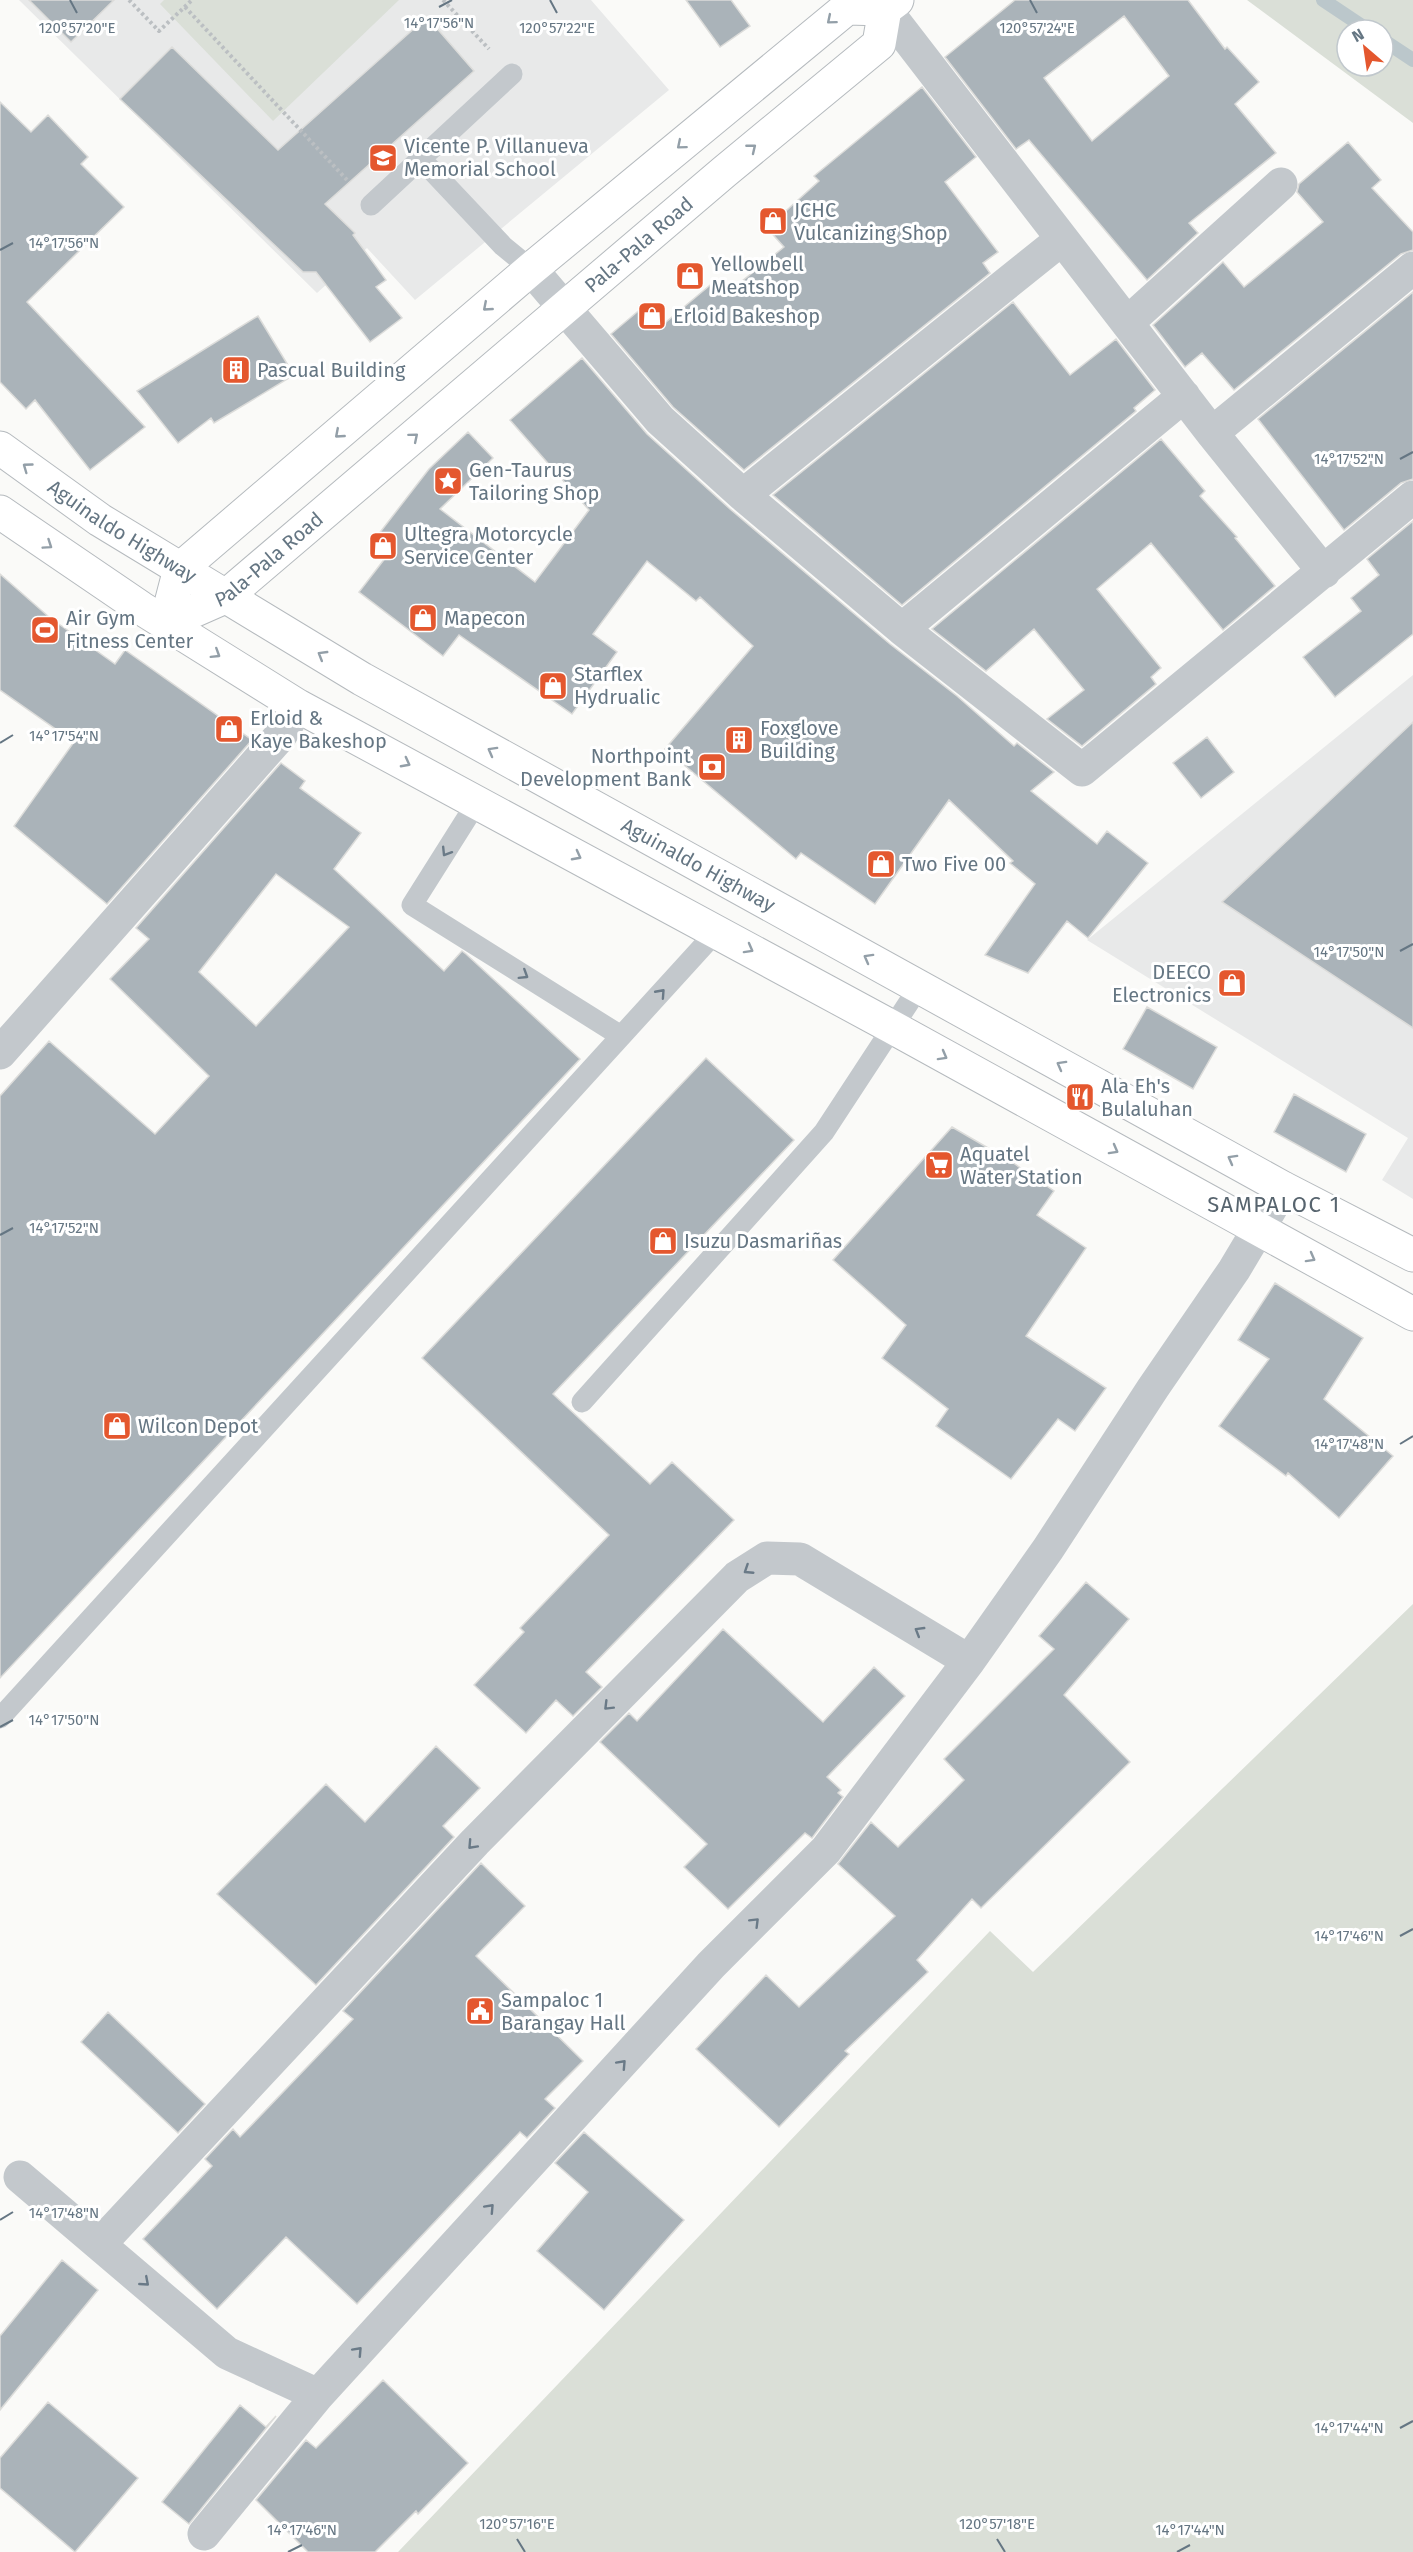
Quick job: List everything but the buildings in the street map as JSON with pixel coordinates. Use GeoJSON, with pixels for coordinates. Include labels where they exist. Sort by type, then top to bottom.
{"type":"FeatureCollection","features":[{"type":"Feature","properties":{"kind":"main road"},"geometry":{"type":"LineString","coordinates":[[166,623],[180,569],[531,269],[846,8],[887,3]]}},
{"type":"Feature","properties":{"kind":"main road","name":"Pala-Pala Road"},"geometry":{"type":"LineString","coordinates":[[166,623],[225,597],[724,172],[879,44],[887,3]]}},
{"type":"Feature","properties":{"kind":"main road","name":"Aguinaldo Highway"},"geometry":{"type":"LineString","coordinates":[[0,448],[100,520],[362,680],[1283,1188],[1413,1255]]}},
{"type":"Feature","properties":{"kind":"main road"},"geometry":{"type":"LineString","coordinates":[[0,512],[166,623],[298,706],[892,1027],[1413,1314]]}},
{"type":"Feature","properties":{"kind":"street"},"geometry":{"type":"LineString","coordinates":[[887,3],[1062,239],[1212,433],[1324,572]]}},
{"type":"Feature","properties":{"kind":"street"},"geometry":{"type":"LineString","coordinates":[[1127,323],[1281,184]]}},
{"type":"Feature","properties":{"kind":"street"},"geometry":{"type":"LineString","coordinates":[[743,495],[1062,239]]}},
{"type":"Feature","properties":{"kind":"street"},"geometry":{"type":"LineString","coordinates":[[1212,433],[1413,268]]}},
{"type":"Feature","properties":{"kind":"street"},"geometry":{"type":"LineString","coordinates":[[531,269],[660,420],[743,495],[902,628],[1082,770],[1413,497]]}},
{"type":"Feature","properties":{"kind":"street"},"geometry":{"type":"LineString","coordinates":[[902,628],[1184,396]]}},
{"type":"Feature","properties":{"kind":"street"},"geometry":{"type":"LineString","coordinates":[[6,1036],[281,735],[298,706]]}},
{"type":"Feature","properties":{"kind":"street"},"geometry":{"type":"LineString","coordinates":[[204,2534],[318,2395],[711,1965],[826,1850],[969,1661],[1048,1549],[1259,1230],[1283,1188]]}},
{"type":"Feature","properties":{"kind":"street"},"geometry":{"type":"LineString","coordinates":[[100,2244],[475,1842],[737,1577],[767,1558],[800,1559],[969,1661]]}},
{"type":"Feature","properties":{"kind":"street"},"geometry":{"type":"LineString","coordinates":[[20,2177],[227,2353],[318,2395]]}},
{"type":"Feature","properties":{"kind":"lane"},"geometry":{"type":"LineString","coordinates":[[371,205],[512,74]]}},
{"type":"Feature","properties":{"kind":"lane"},"geometry":{"type":"LineString","coordinates":[[421,159],[503,246],[531,269]]}},
{"type":"Feature","properties":{"kind":"lane"},"geometry":{"type":"LineString","coordinates":[[477,802],[412,905],[621,1036]]}},
{"type":"Feature","properties":{"kind":"lane"},"geometry":{"type":"LineString","coordinates":[[0,1718],[716,932]]}},
{"type":"Feature","properties":{"kind":"lane"},"geometry":{"type":"LineString","coordinates":[[582,1402],[824,1132],[919,987]]}},
{"type":"Feature","properties":{"kind":"path"},"geometry":{"type":"LineString","coordinates":[[129,0],[159,31],[192,0]]}},
{"type":"Feature","properties":{"kind":"path"},"geometry":{"type":"LineString","coordinates":[[442,0],[512,74]]}},
{"type":"Feature","properties":{"kind":"path"},"geometry":{"type":"LineString","coordinates":[[185,7],[371,205]]}},
{"type":"Feature","properties":{"kind":"shaded area","name":"Vicente P. Villanueva Memorial School"},"geometry":{"type":"Polygon","coordinates":[[[19,0],[591,0],[669,90],[415,300],[367,248],[317,293],[19,0]]]}},
{"type":"Feature","properties":{"kind":"shaded area"},"geometry":{"type":"Polygon","coordinates":[[[164,0],[399,0],[273,121],[160,4],[164,0]]]}},
{"type":"Feature","properties":{"kind":"shaded area"},"geometry":{"type":"Polygon","coordinates":[[[1247,0],[1413,0],[1413,123],[1352,78],[1395,78],[1395,18],[1335,18],[1335,65],[1247,0]]]}},
{"type":"Feature","properties":{"kind":"shaded area"},"geometry":{"type":"Polygon","coordinates":[[[1413,675],[1413,1199],[1382,1180],[1408,1138],[1087,940],[1413,675]]]}},
{"type":"Feature","properties":{"kind":"shaded area"},"geometry":{"type":"Polygon","coordinates":[[[1413,1604],[1413,2552],[398,2552],[990,1931],[1033,1972],[1413,1604]]]}},
{"type":"Feature","properties":{"kind":"waterway"},"geometry":{"type":"LineString","coordinates":[[1323,0],[1350,18]]}},
{"type":"Feature","properties":{"kind":"waterway"},"geometry":{"type":"LineString","coordinates":[[1395,48],[1413,60]]}},
{"type":"Feature","properties":{"kind":"place","name":"Vicente P. Villanueva Memorial School"},"geometry":{"type":"Point","coordinates":[383,158]}},
{"type":"Feature","properties":{"kind":"place","name":"JCHC Vulcanizing Shop"},"geometry":{"type":"Point","coordinates":[773,221]}},
{"type":"Feature","properties":{"kind":"place","name":"Yellowbell Meatshop"},"geometry":{"type":"Point","coordinates":[690,276]}},
{"type":"Feature","properties":{"kind":"place","name":"Erloid Bakeshop"},"geometry":{"type":"Point","coordinates":[652,316]}},
{"type":"Feature","properties":{"kind":"place","name":"Pascual Building"},"geometry":{"type":"Point","coordinates":[236,370]}},
{"type":"Feature","properties":{"kind":"place","name":"Gen-Taurus Tailoring Shop"},"geometry":{"type":"Point","coordinates":[448,481]}},
{"type":"Feature","properties":{"kind":"place","name":"Ultegra Motorcycle Service Center"},"geometry":{"type":"Point","coordinates":[383,546]}},
{"type":"Feature","properties":{"kind":"place","name":"Mapecon"},"geometry":{"type":"Point","coordinates":[423,618]}},
{"type":"Feature","properties":{"kind":"place","name":"Air Gym Fitness Center"},"geometry":{"type":"Point","coordinates":[45,630]}},
{"type":"Feature","properties":{"kind":"place","name":"Starflex Hydrualic"},"geometry":{"type":"Point","coordinates":[553,686]}},
{"type":"Feature","properties":{"kind":"place","name":"Erloid & Kaye Bakeshop"},"geometry":{"type":"Point","coordinates":[229,729]}},
{"type":"Feature","properties":{"kind":"place","name":"Foxglove Building"},"geometry":{"type":"Point","coordinates":[739,740]}},
{"type":"Feature","properties":{"kind":"place","name":"Northpoint Development Bank"},"geometry":{"type":"Point","coordinates":[712,767]}},
{"type":"Feature","properties":{"kind":"place","name":"Two Five 00"},"geometry":{"type":"Point","coordinates":[881,864]}},
{"type":"Feature","properties":{"kind":"place","name":"DEECO Electronics"},"geometry":{"type":"Point","coordinates":[1232,983]}},
{"type":"Feature","properties":{"kind":"place","name":"Ala Eh's Bulaluhan"},"geometry":{"type":"Point","coordinates":[1080,1097]}},
{"type":"Feature","properties":{"kind":"place","name":"Aquatel Water Station"},"geometry":{"type":"Point","coordinates":[939,1165]}},
{"type":"Feature","properties":{"kind":"place","name":"Isuzu Dasmariñas"},"geometry":{"type":"Point","coordinates":[663,1241]}},
{"type":"Feature","properties":{"kind":"place","name":"Wilcon Depot"},"geometry":{"type":"Point","coordinates":[117,1426]}},
{"type":"Feature","properties":{"kind":"place","name":"Sampaloc 1 Barangay Hall"},"geometry":{"type":"Point","coordinates":[480,2011]}},
{"type":"Feature","properties":{"kind":"district","name":"SAMPALOC 1"},"geometry":{"type":"Point","coordinates":[1274,1204]}}]}
